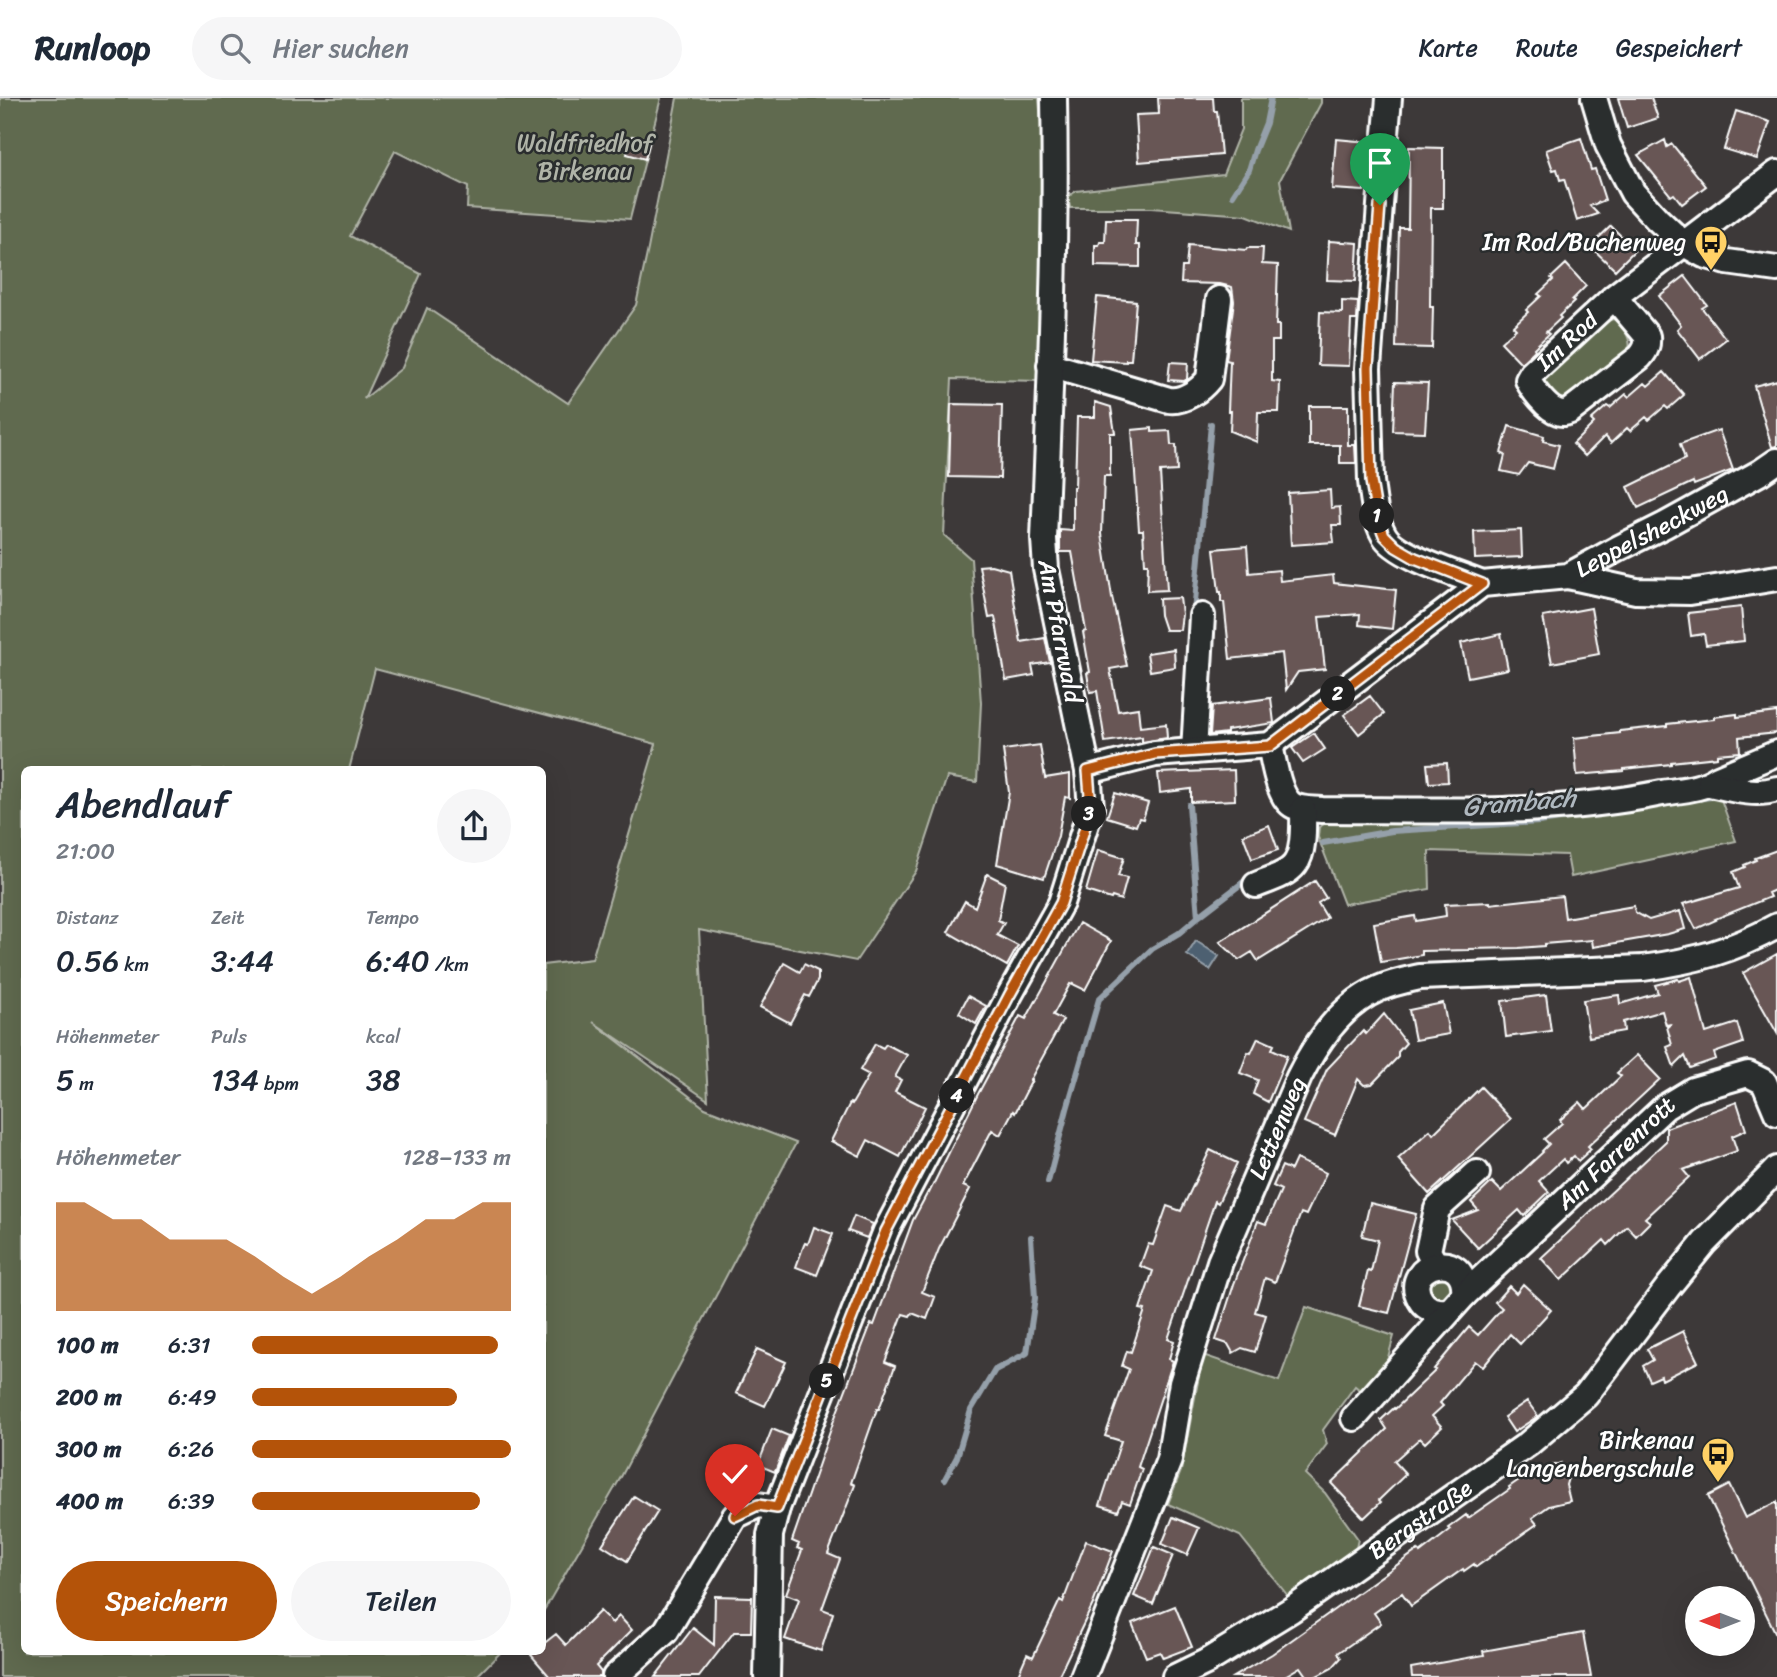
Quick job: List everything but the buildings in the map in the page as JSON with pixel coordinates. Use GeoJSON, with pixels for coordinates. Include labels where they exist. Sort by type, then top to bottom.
{"type":"FeatureCollection","features":[{"type":"Feature","properties":{"kind":"street","name":"Am Pfarrwald"},"geometry":{"type":"LineString","coordinates":[[767,1677],[771,1535],[777,1508],[886,1231],[1009,996],[1061,903],[1091,808],[1088,771],[1046,569],[1044,539],[1056,180],[1054,98]]}},
{"type":"Feature","properties":{"kind":"street"},"geometry":{"type":"LineString","coordinates":[[1389,98],[1368,368],[1371,481],[1377,517],[1384,535],[1396,547],[1415,558],[1482,584]]}},
{"type":"Feature","properties":{"kind":"street"},"geometry":{"type":"LineString","coordinates":[[1594,98],[1608,145],[1633,192],[1657,219],[1684,244],[1704,255],[1727,262],[1777,269]]}},
{"type":"Feature","properties":{"kind":"street","name":"Im Rod"},"geometry":{"type":"LineString","coordinates":[[1614,297],[1647,336],[1645,351],[1570,411],[1558,412],[1532,387],[1528,380],[1532,373],[1614,297],[1777,173]]}},
{"type":"Feature","properties":{"kind":"street"},"geometry":{"type":"LineString","coordinates":[[1050,365],[1178,401],[1209,379],[1219,299]]}},
{"type":"Feature","properties":{"kind":"street","name":"Leppelsheckweg"},"geometry":{"type":"LineString","coordinates":[[1482,584],[1568,576],[1665,526],[1777,461]]}},
{"type":"Feature","properties":{"kind":"street"},"geometry":{"type":"LineString","coordinates":[[1568,576],[1636,591],[1690,592],[1777,578]]}},
{"type":"Feature","properties":{"kind":"street"},"geometry":{"type":"LineString","coordinates":[[1088,771],[1155,754],[1270,746],[1482,584]]}},
{"type":"Feature","properties":{"kind":"street"},"geometry":{"type":"LineString","coordinates":[[1194,751],[1202,615]]}},
{"type":"Feature","properties":{"kind":"street"},"geometry":{"type":"LineString","coordinates":[[1270,746],[1283,794],[1291,805],[1303,809],[1537,809],[1587,805],[1655,795],[1710,783],[1777,753]]}},
{"type":"Feature","properties":{"kind":"street"},"geometry":{"type":"LineString","coordinates":[[1710,783],[1748,792],[1769,792],[1777,789]]}},
{"type":"Feature","properties":{"kind":"street"},"geometry":{"type":"LineString","coordinates":[[1256,885],[1283,873],[1295,864],[1301,849],[1303,809]]}},
{"type":"Feature","properties":{"kind":"street","name":"Lettenweg"},"geometry":{"type":"LineString","coordinates":[[1083,1677],[1169,1460],[1182,1383],[1220,1262],[1310,1054],[1344,1013],[1376,989],[1398,982],[1420,978],[1643,968],[1712,955],[1777,926]]}},
{"type":"Feature","properties":{"kind":"street","name":"Am Farrenrott"},"geometry":{"type":"LineString","coordinates":[[1354,1418],[1456,1303],[1665,1107],[1693,1090],[1748,1074],[1764,1082],[1777,1113]]}},
{"type":"Feature","properties":{"kind":"street","name":"Bergstraße"},"geometry":{"type":"LineString","coordinates":[[1175,1677],[1206,1662],[1291,1610],[1528,1444],[1586,1395],[1704,1242],[1777,1169]]}},
{"type":"Feature","properties":{"kind":"street"},"geometry":{"type":"LineString","coordinates":[[1435,1264],[1428,1251],[1432,1207],[1476,1173]]}},
{"type":"Feature","properties":{"kind":"street"},"geometry":{"type":"LineString","coordinates":[[1435,1264],[1443,1264],[1458,1271],[1465,1286],[1456,1303],[1438,1312],[1422,1303],[1417,1295],[1417,1285],[1426,1269],[1435,1264]]}},
{"type":"Feature","properties":{"kind":"street"},"geometry":{"type":"LineString","coordinates":[[615,1677],[666,1631],[735,1516],[758,1505],[777,1508]]}},
{"type":"Feature","properties":{"kind":"green space","name":"Waldfriedhof Birkenau"},"geometry":{"type":"Polygon","coordinates":[[[0,98],[661,98],[630,219],[467,208],[468,187],[395,151],[350,236],[421,274],[364,399],[402,368],[427,308],[568,403],[636,305],[677,98],[1039,98],[1044,204],[1040,381],[952,379],[944,535],[971,559],[981,703],[977,782],[947,777],[916,871],[856,961],[699,930],[708,1100],[593,1022],[705,1108],[796,1143],[621,1477],[546,1607],[546,965],[592,959],[656,744],[375,669],[350,766],[21,766],[21,1655],[498,1655],[476,1677],[0,1677],[0,98]]]}},
{"type":"Feature","properties":{"kind":"green space"},"geometry":{"type":"Polygon","coordinates":[[[1241,98],[1321,98],[1321,103],[1280,180],[1289,232],[1246,215],[1151,208],[1070,208],[1068,197],[1076,191],[1223,174],[1241,129],[1241,98]]]}},
{"type":"Feature","properties":{"kind":"green space"},"geometry":{"type":"Polygon","coordinates":[[[1613,319],[1626,332],[1629,349],[1572,398],[1559,401],[1548,390],[1545,382],[1549,368],[1613,319]]]}},
{"type":"Feature","properties":{"kind":"green space"},"geometry":{"type":"Polygon","coordinates":[[[1719,794],[1736,841],[1571,877],[1567,855],[1429,851],[1430,889],[1344,904],[1318,837],[1319,827],[1328,822],[1719,794]]]}},
{"type":"Feature","properties":{"kind":"green space"},"geometry":{"type":"Polygon","coordinates":[[[1439,1274],[1452,1279],[1454,1293],[1441,1302],[1427,1292],[1429,1280],[1439,1274]]]}},
{"type":"Feature","properties":{"kind":"green space"},"geometry":{"type":"Polygon","coordinates":[[[1306,1307],[1394,1336],[1385,1368],[1366,1395],[1355,1386],[1323,1430],[1327,1444],[1305,1474],[1325,1493],[1358,1539],[1356,1548],[1288,1596],[1240,1536],[1168,1504],[1181,1471],[1203,1355],[1279,1381],[1306,1307]]]}},
{"type":"Feature","properties":{"kind":"water"},"geometry":{"type":"Polygon","coordinates":[[[1196,941],[1219,956],[1210,970],[1187,955],[1196,941]]]}},
{"type":"Feature","properties":{"kind":"waterway"},"geometry":{"type":"LineString","coordinates":[[1233,195],[1249,170],[1266,123],[1271,98]]}},
{"type":"Feature","properties":{"kind":"waterway"},"geometry":{"type":"LineString","coordinates":[[1194,613],[1211,424]]}},
{"type":"Feature","properties":{"kind":"waterway","name":"Grambach"},"geometry":{"type":"LineString","coordinates":[[1696,799],[1718,796]]}},
{"type":"Feature","properties":{"kind":"waterway"},"geometry":{"type":"LineString","coordinates":[[1189,805],[1198,917]]}},
{"type":"Feature","properties":{"kind":"waterway","name":"Grambach"},"geometry":{"type":"LineString","coordinates":[[1323,843],[1392,831],[1539,822],[1575,817]]}},
{"type":"Feature","properties":{"kind":"waterway","name":"Grambach"},"geometry":{"type":"LineString","coordinates":[[1048,1182],[1099,999],[1152,949],[1179,933],[1250,877]]}},
{"type":"Feature","properties":{"kind":"waterway","name":"Grambach"},"geometry":{"type":"LineString","coordinates":[[945,1479],[957,1457],[971,1410],[995,1370],[1027,1353],[1035,1298],[1031,1237]]}},
{"type":"Feature","properties":{"kind":"place","name":"Im Rod/Buchenweg"},"geometry":{"type":"Point","coordinates":[1711,272]}},
{"type":"Feature","properties":{"kind":"place","name":"Birkenau Langenbergschule"},"geometry":{"type":"Point","coordinates":[1718,1484]}},
{"type":"Feature","properties":{"kind":"route"},"geometry":{"type":"LineString","coordinates":[[735,1516],[758,1505],[777,1508],[886,1231],[1009,996],[1061,903],[1091,808],[1088,771],[1155,754],[1270,746],[1482,584],[1415,558],[1396,547],[1384,535],[1377,517],[1371,481],[1368,368],[1380,205]]}}]}
